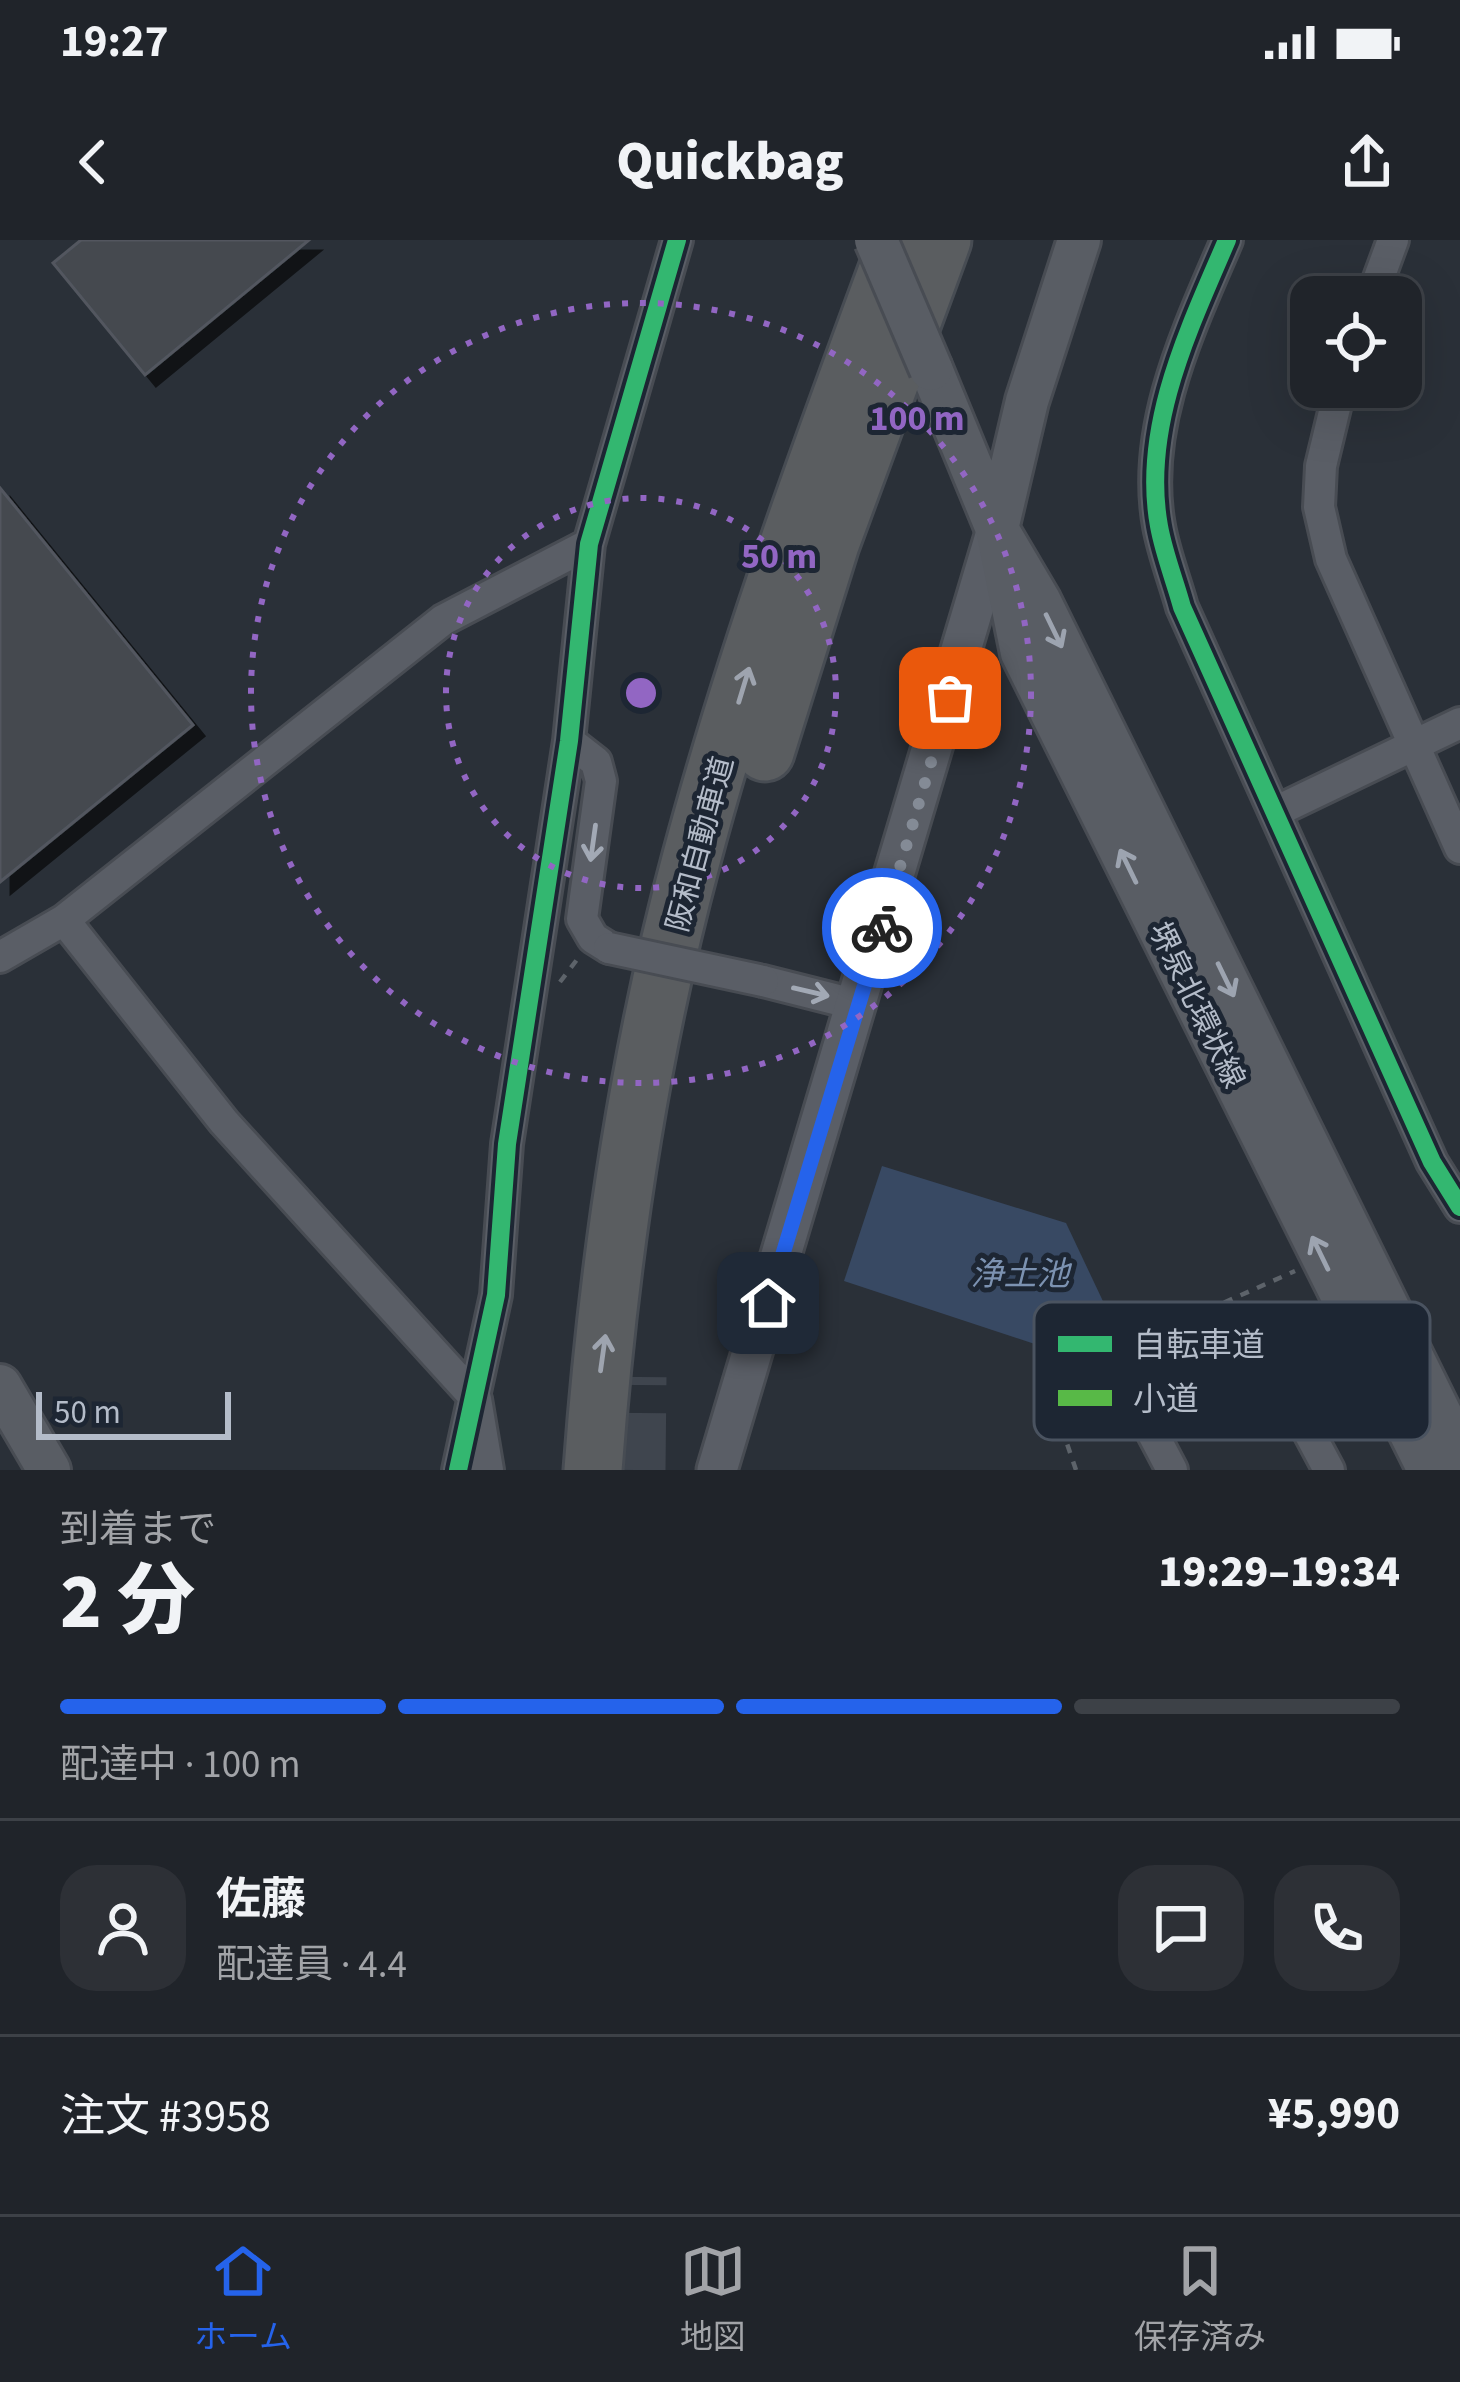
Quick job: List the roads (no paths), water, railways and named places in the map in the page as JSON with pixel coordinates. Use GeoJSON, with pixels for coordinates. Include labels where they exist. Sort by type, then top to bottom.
{"type":"FeatureCollection","features":[{"type":"Feature","properties":{"kind":"highway","name":"阪和自動車道"},"geometry":{"type":"LineString","coordinates":[[593,1470],[600,1376],[638,1115],[690,863],[789,536],[898,240]]}},
{"type":"Feature","properties":{"kind":"highway","name":"阪和自動車道"},"geometry":{"type":"LineString","coordinates":[[638,1377],[673,1126],[728,868],[830,544],[942,240]]}},
{"type":"Feature","properties":{"kind":"main road"},"geometry":{"type":"LineString","coordinates":[[876,240],[997,529]]}},
{"type":"Feature","properties":{"kind":"main road","name":"堺泉北環状線"},"geometry":{"type":"LineString","coordinates":[[1078,240],[1027,400],[997,529],[1022,653],[1345,1302]]}},
{"type":"Feature","properties":{"kind":"main road","name":"堺泉北環状線"},"geometry":{"type":"LineString","coordinates":[[997,529],[1040,602],[1385,1302]]}},
{"type":"Feature","properties":{"kind":"main road"},"geometry":{"type":"LineString","coordinates":[[0,1386],[49,1470]]}},
{"type":"Feature","properties":{"kind":"main road","name":"堺泉北環状線"},"geometry":{"type":"LineString","coordinates":[[1430,1393],[1460,1454]]}},
{"type":"Feature","properties":{"kind":"main road","name":"堺泉北環状線"},"geometry":{"type":"LineString","coordinates":[[1414,1440],[1429,1470]]}},
{"type":"Feature","properties":{"kind":"street"},"geometry":{"type":"LineString","coordinates":[[458,1470],[496,1294],[506,1144],[569,740],[589,544],[677,240]]}},
{"type":"Feature","properties":{"kind":"street"},"geometry":{"type":"LineString","coordinates":[[1227,240],[1174,363],[1158,452],[1158,524],[1182,607],[1432,1162],[1460,1207]]}},
{"type":"Feature","properties":{"kind":"street"},"geometry":{"type":"LineString","coordinates":[[1380,276],[1393,240]]}},
{"type":"Feature","properties":{"kind":"street"},"geometry":{"type":"LineString","coordinates":[[1335,408],[1321,466],[1319,506],[1330,559],[1460,848]]}},
{"type":"Feature","properties":{"kind":"street"},"geometry":{"type":"LineString","coordinates":[[718,1470],[997,529]]}},
{"type":"Feature","properties":{"kind":"street"},"geometry":{"type":"LineString","coordinates":[[0,957],[64,920],[443,620],[589,544]]}},
{"type":"Feature","properties":{"kind":"street"},"geometry":{"type":"LineString","coordinates":[[1277,811],[1460,723]]}},
{"type":"Feature","properties":{"kind":"street"},"geometry":{"type":"LineString","coordinates":[[569,740],[596,762],[602,781],[582,919],[592,938],[609,948],[858,1005]]}},
{"type":"Feature","properties":{"kind":"street"},"geometry":{"type":"LineString","coordinates":[[64,920],[224,1122],[476,1400],[488,1470]]}},
{"type":"Feature","properties":{"kind":"street"},"geometry":{"type":"LineString","coordinates":[[1156,1440],[1172,1470]]}},
{"type":"Feature","properties":{"kind":"street"},"geometry":{"type":"LineString","coordinates":[[1313,1440],[1329,1470]]}},
{"type":"Feature","properties":{"kind":"water","name":"浄土池"},"geometry":{"type":"Polygon","coordinates":[[[882,1166],[1066,1223],[1103,1302],[1034,1302],[1034,1344],[844,1281],[882,1166]]]}},
{"type":"Feature","properties":{"kind":"tunnel"},"geometry":{"type":"LineString","coordinates":[[637,1470],[638,1377]]}}]}
